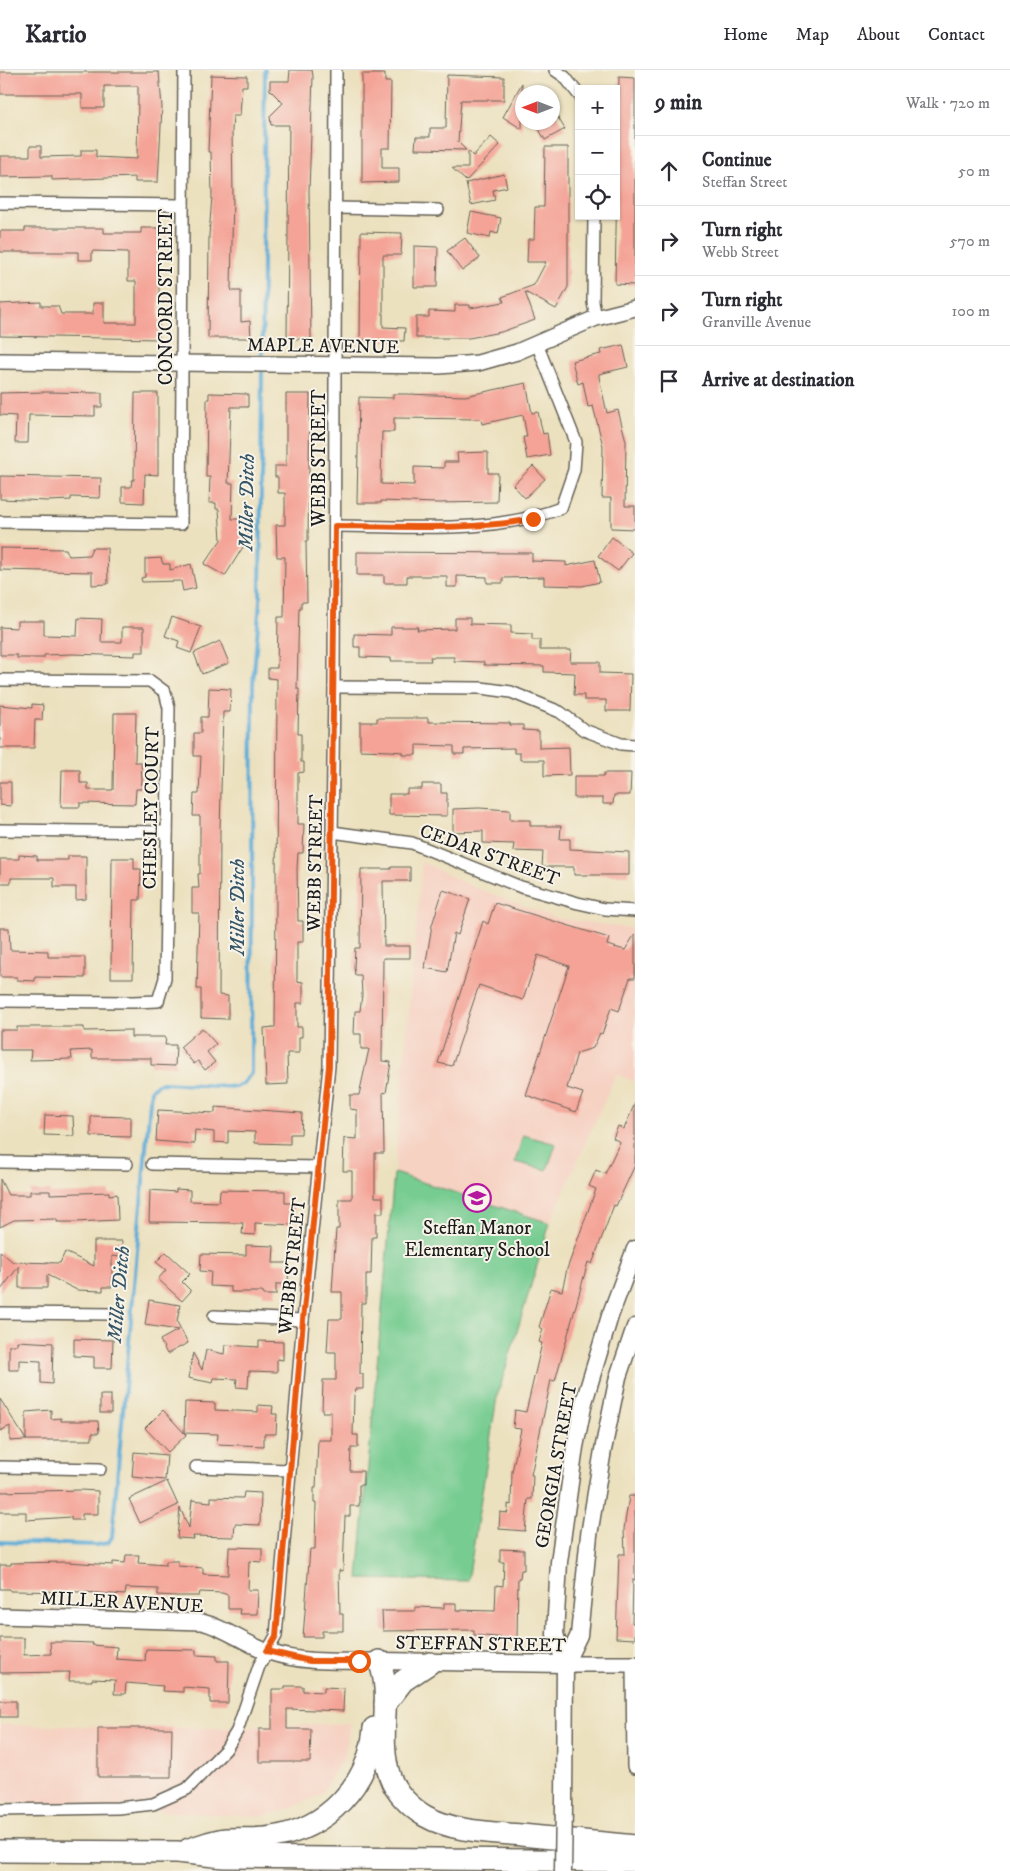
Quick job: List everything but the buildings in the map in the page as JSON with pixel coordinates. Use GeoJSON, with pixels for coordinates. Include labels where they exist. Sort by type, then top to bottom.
{"type":"FeatureCollection","features":[{"type":"Feature","properties":{"kind":"highway"},"geometry":{"type":"LineString","coordinates":[[379,1661],[385,1676],[383,1751],[390,1779],[405,1800],[424,1816],[445,1825],[475,1830],[635,1846]]}},
{"type":"Feature","properties":{"kind":"highway"},"geometry":{"type":"LineString","coordinates":[[177,1852],[223,1839],[272,1838],[303,1829],[326,1816],[342,1802],[360,1778],[369,1755],[374,1731],[374,1676],[379,1661]]}},
{"type":"Feature","properties":{"kind":"highway"},"geometry":{"type":"LineString","coordinates":[[385,1704],[403,1681],[430,1663]]}},
{"type":"Feature","properties":{"kind":"highway"},"geometry":{"type":"LineString","coordinates":[[0,1851],[177,1852],[224,1857],[635,1862]]}},
{"type":"Feature","properties":{"kind":"main road","name":"GEORGIA STREET"},"geometry":{"type":"LineString","coordinates":[[563,1871],[565,1664],[555,1634],[559,1562],[575,1447],[584,1402],[596,1360],[635,1248]]}},
{"type":"Feature","properties":{"kind":"main road","name":"GEORGIA STREET"},"geometry":{"type":"LineString","coordinates":[[565,1664],[579,1635],[590,1535],[603,1450],[618,1377],[635,1326]]}},
{"type":"Feature","properties":{"kind":"main road","name":"STEFFAN STREET"},"geometry":{"type":"LineString","coordinates":[[379,1661],[565,1664]]}},
{"type":"Feature","properties":{"kind":"street","name":"CONCORD STREET"},"geometry":{"type":"LineString","coordinates":[[0,522],[181,524],[184,70]]}},
{"type":"Feature","properties":{"kind":"street","name":"WEBB STREET"},"geometry":{"type":"LineString","coordinates":[[0,1810],[118,1808],[153,1804],[186,1789],[226,1749],[237,1731],[259,1666],[276,1636],[303,1320],[329,1066],[334,687],[336,70]]}},
{"type":"Feature","properties":{"kind":"street"},"geometry":{"type":"LineString","coordinates":[[555,70],[565,77],[575,90]]}},
{"type":"Feature","properties":{"kind":"street"},"geometry":{"type":"LineString","coordinates":[[0,203],[183,205]]}},
{"type":"Feature","properties":{"kind":"street"},"geometry":{"type":"LineString","coordinates":[[336,208],[438,210]]}},
{"type":"Feature","properties":{"kind":"street"},"geometry":{"type":"LineString","coordinates":[[594,220],[592,302],[596,318]]}},
{"type":"Feature","properties":{"kind":"street","name":"MAPLE AVENUE"},"geometry":{"type":"LineString","coordinates":[[0,361],[439,366],[478,362],[537,344],[596,318],[635,308]]}},
{"type":"Feature","properties":{"kind":"street"},"geometry":{"type":"LineString","coordinates":[[335,526],[472,526],[508,524],[533,519],[561,508],[574,470],[576,442],[537,344]]}},
{"type":"Feature","properties":{"kind":"street","name":"CHESLEY COURT"},"geometry":{"type":"LineString","coordinates":[[0,680],[150,682],[165,692],[169,708],[165,978],[158,1000],[133,1002],[0,1001]]}},
{"type":"Feature","properties":{"kind":"street"},"geometry":{"type":"LineString","coordinates":[[334,687],[481,688],[511,692],[560,712],[584,730],[621,744],[635,745]]}},
{"type":"Feature","properties":{"kind":"street"},"geometry":{"type":"LineString","coordinates":[[0,830],[167,832]]}},
{"type":"Feature","properties":{"kind":"street","name":"CEDAR STREET"},"geometry":{"type":"LineString","coordinates":[[332,832],[412,843],[521,887],[605,909],[635,911]]}},
{"type":"Feature","properties":{"kind":"street"},"geometry":{"type":"LineString","coordinates":[[0,1162],[127,1164]]}},
{"type":"Feature","properties":{"kind":"street"},"geometry":{"type":"LineString","coordinates":[[152,1164],[318,1167]]}},
{"type":"Feature","properties":{"kind":"street"},"geometry":{"type":"LineString","coordinates":[[0,1313],[116,1314]]}},
{"type":"Feature","properties":{"kind":"street"},"geometry":{"type":"LineString","coordinates":[[214,1316],[303,1320]]}},
{"type":"Feature","properties":{"kind":"street"},"geometry":{"type":"LineString","coordinates":[[0,1467],[100,1469]]}},
{"type":"Feature","properties":{"kind":"street"},"geometry":{"type":"LineString","coordinates":[[196,1467],[290,1470]]}},
{"type":"Feature","properties":{"kind":"street","name":"MILLER AVENUE"},"geometry":{"type":"LineString","coordinates":[[0,1616],[202,1622],[228,1631],[267,1651]]}},
{"type":"Feature","properties":{"kind":"street","name":"STEFFAN STREET"},"geometry":{"type":"LineString","coordinates":[[267,1651],[310,1661],[379,1661]]}},
{"type":"Feature","properties":{"kind":"street","name":"STEFFAN STREET"},"geometry":{"type":"LineString","coordinates":[[565,1664],[635,1664]]}},
{"type":"Feature","properties":{"kind":"street"},"geometry":{"type":"LineString","coordinates":[[635,1664],[635,1766]]}},
{"type":"Feature","properties":{"kind":"shaded area","name":"Steffan Manor Elementary School"},"geometry":{"type":"Polygon","coordinates":[[[422,862],[473,887],[556,918],[635,929],[635,1082],[616,1074],[550,1223],[497,1397],[468,1581],[358,1579],[422,862]]]}},
{"type":"Feature","properties":{"kind":"shaded area"},"geometry":{"type":"Polygon","coordinates":[[[350,1723],[345,1755],[321,1794],[290,1809],[259,1817],[0,1802],[0,1725],[221,1728],[350,1723]]]}},
{"type":"Feature","properties":{"kind":"green space"},"geometry":{"type":"Polygon","coordinates":[[[523,1135],[556,1144],[547,1170],[515,1162],[523,1135]]]}},
{"type":"Feature","properties":{"kind":"green space"},"geometry":{"type":"Polygon","coordinates":[[[394,1173],[550,1223],[497,1397],[468,1581],[358,1579],[394,1173]]]}},
{"type":"Feature","properties":{"kind":"waterway","name":"Miller Ditch"},"geometry":{"type":"LineString","coordinates":[[262,360],[265,70]]}},
{"type":"Feature","properties":{"kind":"waterway","name":"Miller Ditch"},"geometry":{"type":"LineString","coordinates":[[0,1542],[97,1545],[108,1543],[112,1537],[151,1090],[157,1084],[164,1083],[236,1087],[244,1083],[251,1073],[253,684],[260,601],[262,367]]}},
{"type":"Feature","properties":{"kind":"place","name":"Steffan Manor Elementary School"},"geometry":{"type":"Point","coordinates":[477,1198]}},
{"type":"Feature","properties":{"kind":"route"},"geometry":{"type":"LineString","coordinates":[[359,1661],[310,1661],[267,1651],[276,1636],[303,1320],[329,1066],[335,526],[472,526],[508,524],[533,519]]}}]}
